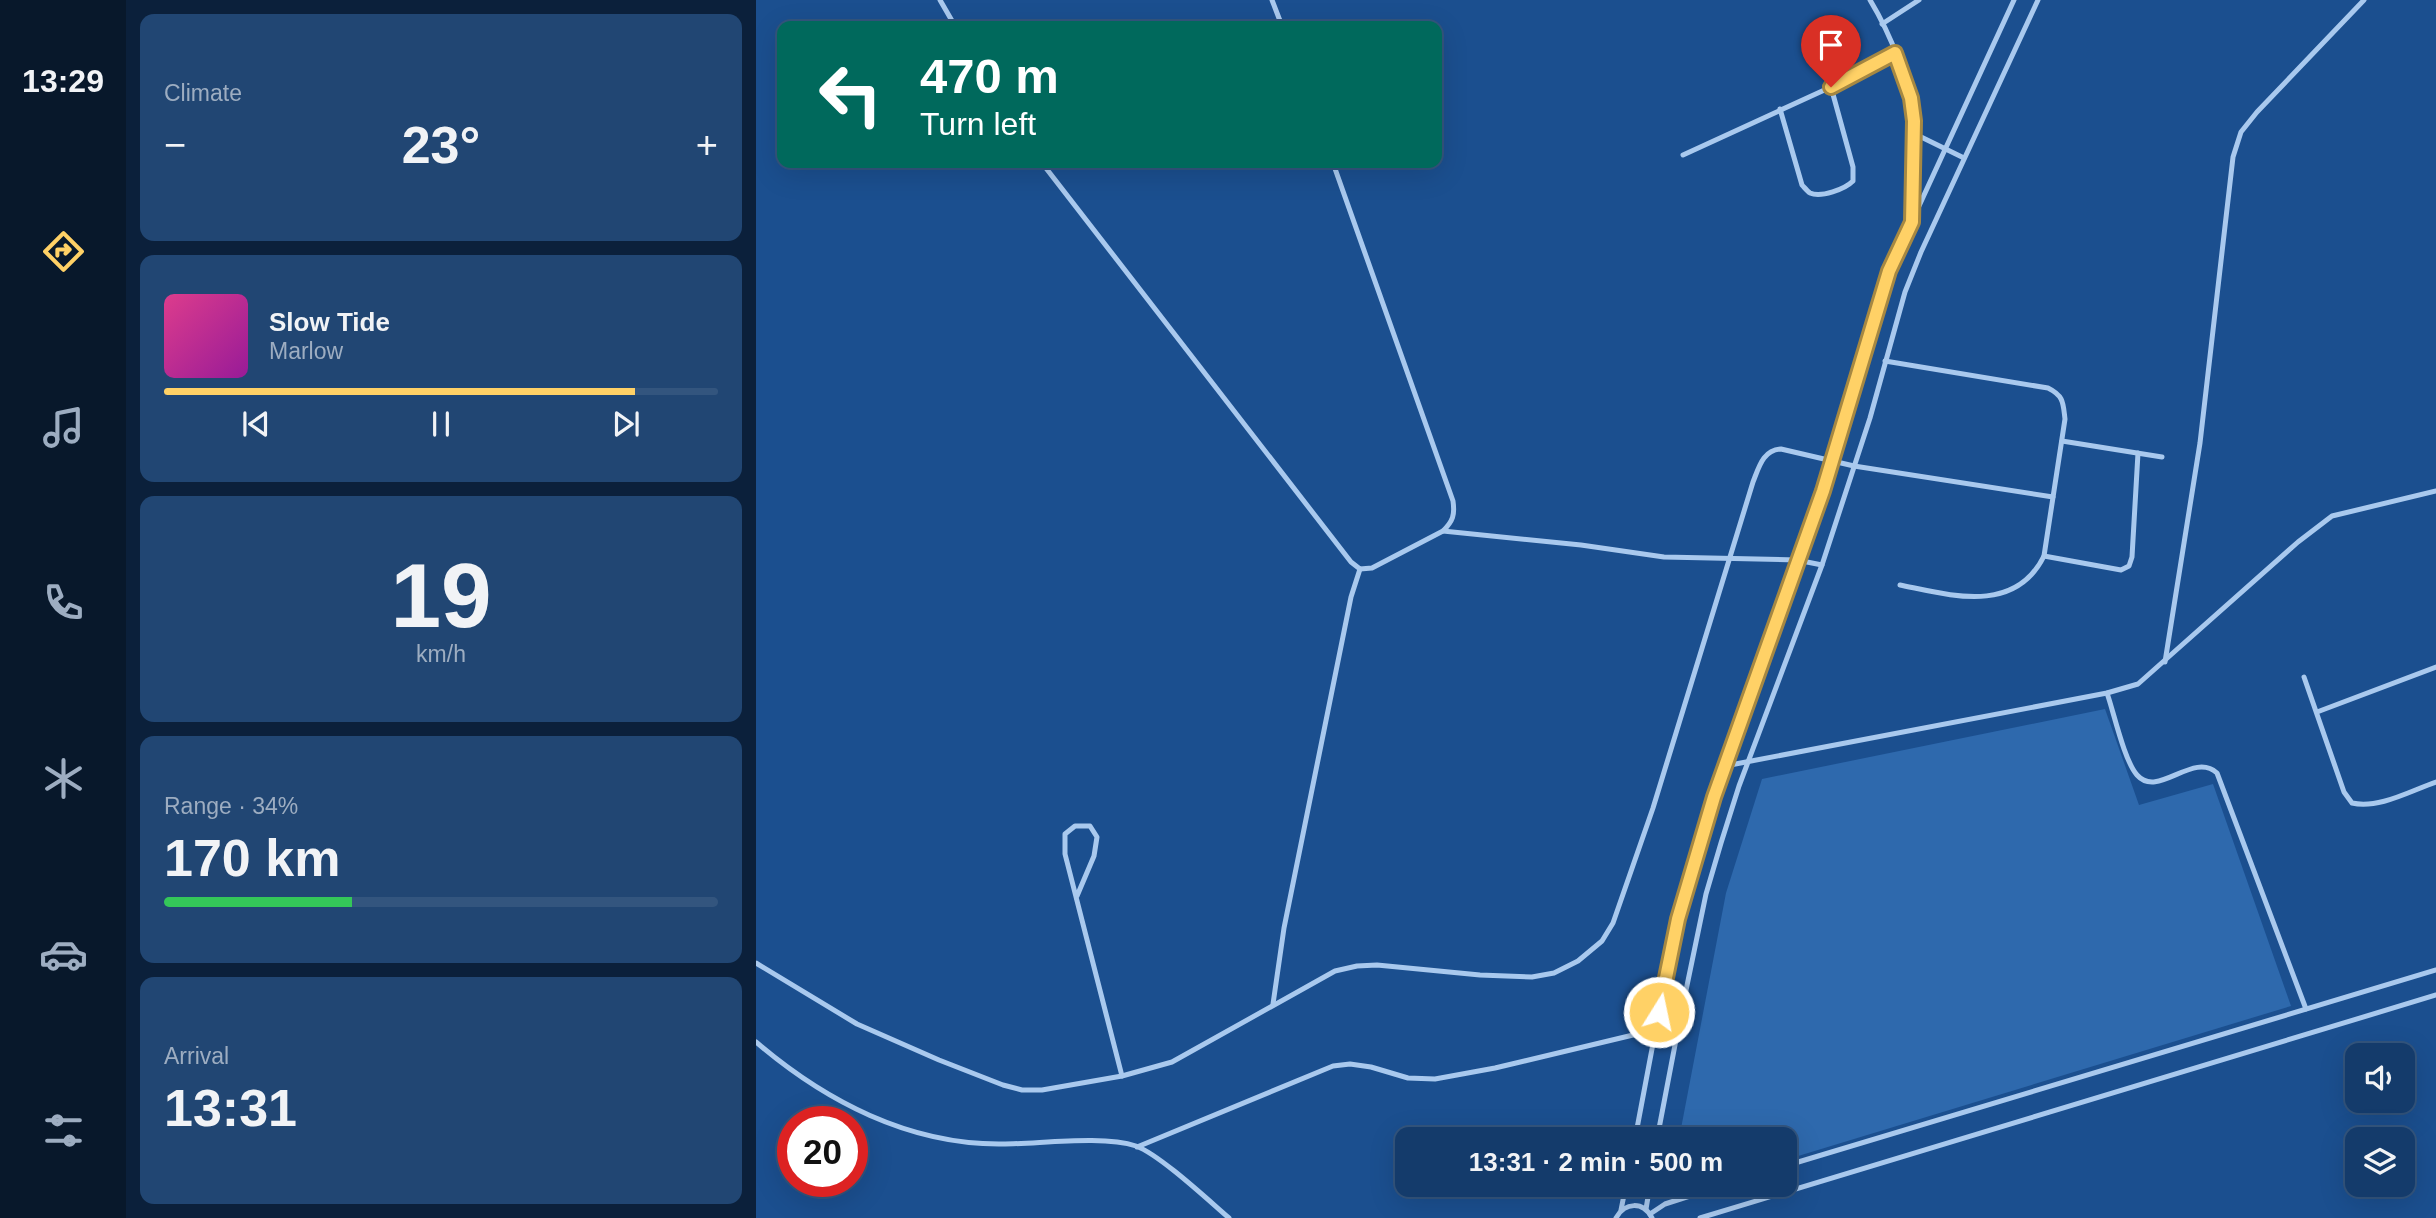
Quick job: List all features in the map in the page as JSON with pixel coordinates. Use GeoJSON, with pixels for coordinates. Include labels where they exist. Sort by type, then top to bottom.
{"type":"FeatureCollection","features":[{"type":"Feature","properties":{"kind":"lane"},"geometry":{"type":"LineString","coordinates":[[940,0],[952,21]]}},
{"type":"Feature","properties":{"kind":"lane"},"geometry":{"type":"LineString","coordinates":[[1272,0],[1280,21]]}},
{"type":"Feature","properties":{"kind":"lane"},"geometry":{"type":"LineString","coordinates":[[1870,0],[1895,53],[1911,98],[1915,134],[1912,222]]}},
{"type":"Feature","properties":{"kind":"lane"},"geometry":{"type":"LineString","coordinates":[[1876,0],[1876,10]]}},
{"type":"Feature","properties":{"kind":"lane"},"geometry":{"type":"LineString","coordinates":[[1882,24],[1919,0]]}},
{"type":"Feature","properties":{"kind":"lane"},"geometry":{"type":"LineString","coordinates":[[1637,1127],[1678,919],[1725,766],[1832,461],[1889,271],[2014,0]]}},
{"type":"Feature","properties":{"kind":"lane"},"geometry":{"type":"LineString","coordinates":[[1659,1127],[1706,894],[1740,786],[1822,565],[1870,418],[1909,282],[2038,0]]}},
{"type":"Feature","properties":{"kind":"lane"},"geometry":{"type":"LineString","coordinates":[[2165,662],[2200,443],[2233,157],[2241,132],[2257,112],[2364,0]]}},
{"type":"Feature","properties":{"kind":"lane"},"geometry":{"type":"LineString","coordinates":[[1682,155],[1831,87],[1895,53]]}},
{"type":"Feature","properties":{"kind":"lane"},"geometry":{"type":"LineString","coordinates":[[1780,109],[1802,184],[1811,193],[1817,194],[1844,188],[1853,181],[1853,167],[1831,87]]}},
{"type":"Feature","properties":{"kind":"lane"},"geometry":{"type":"LineString","coordinates":[[1915,134],[1964,158]]}},
{"type":"Feature","properties":{"kind":"lane"},"geometry":{"type":"LineString","coordinates":[[1046,168],[1249,433],[1351,562],[1360,569],[1372,568],[1443,531],[1452,522],[1454,512],[1453,501],[1334,168]]}},
{"type":"Feature","properties":{"kind":"lane"},"geometry":{"type":"LineString","coordinates":[[1885,361],[2048,388],[2058,393],[2063,402],[2065,419],[2044,556],[2035,570],[2009,591],[1977,598],[1900,585]]}},
{"type":"Feature","properties":{"kind":"lane"},"geometry":{"type":"LineString","coordinates":[[2062,441],[2162,457]]}},
{"type":"Feature","properties":{"kind":"lane"},"geometry":{"type":"LineString","coordinates":[[756,963],[857,1024],[978,1077],[1022,1090],[1042,1090],[1122,1076],[1172,1062],[1335,971],[1357,965],[1532,977],[1554,973],[1578,961],[1602,941],[1613,923],[1653,808],[1756,474],[1766,454],[1782,449],[1854,466],[2053,497]]}},
{"type":"Feature","properties":{"kind":"lane"},"geometry":{"type":"LineString","coordinates":[[2044,556],[2120,570],[2129,566],[2132,557],[2138,453]]}},
{"type":"Feature","properties":{"kind":"lane"},"geometry":{"type":"LineString","coordinates":[[1725,766],[2107,693],[2138,684],[2298,542],[2332,516],[2436,491]]}},
{"type":"Feature","properties":{"kind":"lane"},"geometry":{"type":"LineString","coordinates":[[1443,531],[1581,545],[1664,557],[1797,560],[1822,565]]}},
{"type":"Feature","properties":{"kind":"lane"},"geometry":{"type":"LineString","coordinates":[[1273,1004],[1284,928],[1351,597],[1360,569]]}},
{"type":"Feature","properties":{"kind":"lane"},"geometry":{"type":"LineString","coordinates":[[2316,712],[2436,667]]}},
{"type":"Feature","properties":{"kind":"lane"},"geometry":{"type":"LineString","coordinates":[[2304,677],[2344,792],[2352,803],[2376,803],[2436,782]]}},
{"type":"Feature","properties":{"kind":"lane"},"geometry":{"type":"LineString","coordinates":[[2107,693],[2131,765],[2138,776],[2145,781],[2156,782],[2200,765],[2211,767],[2217,773],[2306,1009]]}},
{"type":"Feature","properties":{"kind":"lane"},"geometry":{"type":"LineString","coordinates":[[1077,896],[1094,856],[1097,837],[1090,826],[1074,826],[1065,834],[1065,854],[1122,1076]]}},
{"type":"Feature","properties":{"kind":"lane"},"geometry":{"type":"LineString","coordinates":[[1797,1162],[2436,970]]}},
{"type":"Feature","properties":{"kind":"lane"},"geometry":{"type":"LineString","coordinates":[[1700,1218],[2436,995]]}},
{"type":"Feature","properties":{"kind":"lane"},"geometry":{"type":"LineString","coordinates":[[1137,1147],[1333,1066],[1360,1066],[1408,1078],[1435,1079],[1495,1068],[1679,1024]]}},
{"type":"Feature","properties":{"kind":"lane"},"geometry":{"type":"LineString","coordinates":[[756,1042],[818,1089],[870,1117],[930,1138],[1000,1144],[1111,1142],[1137,1147],[1201,1193],[1229,1218]]}},
{"type":"Feature","properties":{"kind":"lane"},"geometry":{"type":"LineString","coordinates":[[1618,1214],[1623,1197]]}},
{"type":"Feature","properties":{"kind":"lane"},"geometry":{"type":"LineString","coordinates":[[1608,1218],[1633,1205],[1649,1214],[1665,1203],[1685,1197]]}},
{"type":"Feature","properties":{"kind":"shaded area"},"geometry":{"type":"Polygon","coordinates":[[[2105,709],[2139,805],[2213,784],[2291,1006],[1797,1156],[1797,1127],[1681,1127],[1726,893],[1762,779],[2105,709]]]}},
{"type":"Feature","properties":{"kind":"route"},"geometry":{"type":"LineString","coordinates":[[1659,1012],[1685,891],[1714,797],[1823,491],[1889,271],[1912,222],[1914,121],[1911,98],[1895,53],[1831,87]]}}]}
